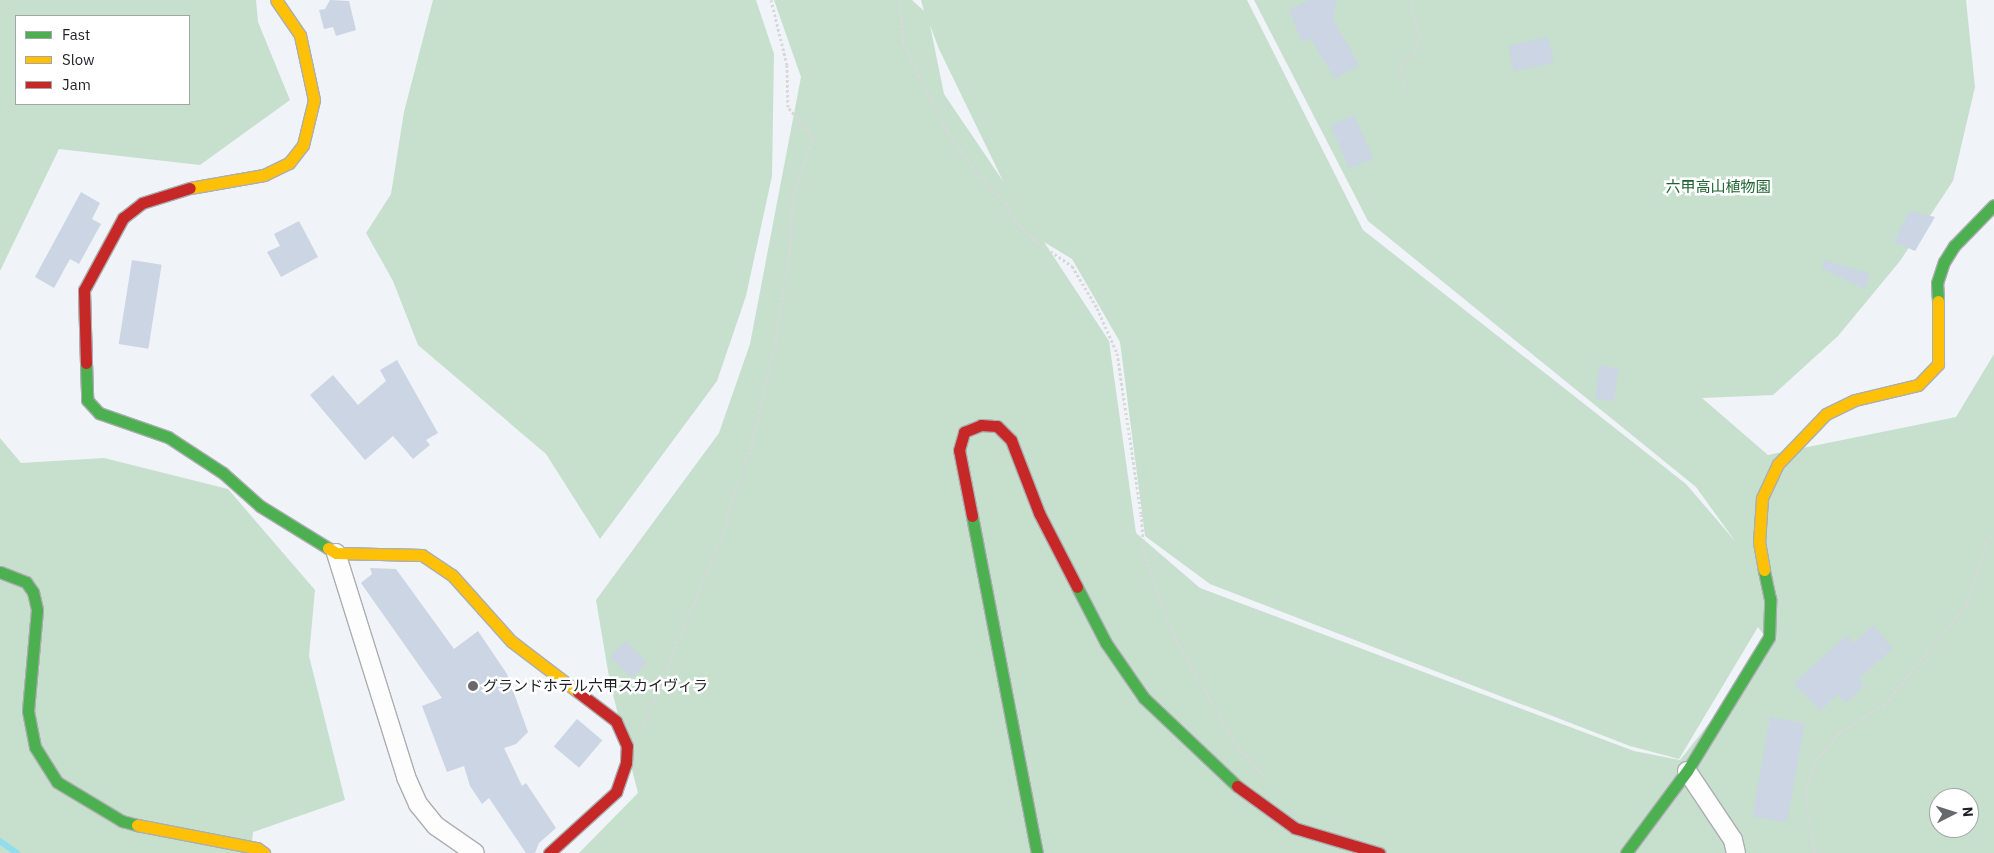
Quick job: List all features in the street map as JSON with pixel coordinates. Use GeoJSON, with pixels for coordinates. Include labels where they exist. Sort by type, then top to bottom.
{"type":"FeatureCollection","features":[{"type":"Feature","properties":{"kind":"street"},"geometry":{"type":"LineString","coordinates":[[276,0],[300,34],[314,100],[303,145],[289,162],[264,175],[196,187],[142,203],[123,218],[84,290],[87,400],[99,413],[168,437],[223,473],[260,506],[336,553],[422,555],[452,575],[511,641],[616,721],[627,746],[626,763],[616,792],[549,853]]}},
{"type":"Feature","properties":{"kind":"street"},"geometry":{"type":"LineString","coordinates":[[1626,853],[1687,771],[1769,636],[1770,599],[1759,543],[1762,498],[1778,464],[1826,414],[1855,400],[1918,385],[1938,364],[1940,330],[1937,283],[1944,262],[1954,246],[1994,204]]}},
{"type":"Feature","properties":{"kind":"street"},"geometry":{"type":"LineString","coordinates":[[1037,853],[959,450],[964,432],[981,425],[997,426],[1011,440],[1043,522],[1106,643],[1144,698],[1237,786],[1294,828],[1379,853]]}},
{"type":"Feature","properties":{"kind":"street"},"geometry":{"type":"LineString","coordinates":[[336,553],[406,776],[418,804],[436,826],[475,853]]}},
{"type":"Feature","properties":{"kind":"street"},"geometry":{"type":"LineString","coordinates":[[0,572],[26,582],[33,592],[37,610],[28,711],[36,747],[57,782],[122,821],[174,834],[257,848],[264,853]]}},
{"type":"Feature","properties":{"kind":"street"},"geometry":{"type":"LineString","coordinates":[[1687,771],[1733,840],[1736,853]]}},
{"type":"Feature","properties":{"kind":"path"},"geometry":{"type":"LineString","coordinates":[[627,746],[644,725],[726,525],[727,514],[751,447],[775,344],[788,265],[794,192],[813,137],[788,107],[786,65],[771,0]]}},
{"type":"Feature","properties":{"kind":"path"},"geometry":{"type":"LineString","coordinates":[[900,0],[903,43],[948,133],[974,169],[1006,203],[1015,220],[1034,240],[1072,266],[1097,308],[1117,353],[1141,514],[1144,554],[1174,636],[1233,740],[1270,782]]}},
{"type":"Feature","properties":{"kind":"path"},"geometry":{"type":"LineString","coordinates":[[1406,91],[1400,66],[1414,53],[1420,37],[1410,0]]}},
{"type":"Feature","properties":{"kind":"path"},"geometry":{"type":"LineString","coordinates":[[1815,853],[1805,798],[1815,761],[1840,732],[1884,704],[1966,605],[1989,538],[1994,537]]}},
{"type":"Feature","properties":{"kind":"green space"},"geometry":{"type":"Polygon","coordinates":[[[0,0],[256,0],[258,22],[290,100],[200,165],[59,149],[0,271],[0,0]]]}},
{"type":"Feature","properties":{"kind":"green space"},"geometry":{"type":"Polygon","coordinates":[[[433,0],[756,0],[774,54],[772,176],[746,296],[717,381],[600,539],[546,454],[418,345],[393,281],[366,233],[391,194],[404,112],[433,0]]]}},
{"type":"Feature","properties":{"kind":"green space","name":"六甲高山植物園"},"geometry":{"type":"Polygon","coordinates":[[[774,0],[912,0],[924,11],[921,0],[1247,0],[1363,230],[1686,484],[1735,541],[1696,487],[1368,221],[1254,0],[1966,0],[1975,87],[1953,181],[1900,261],[1838,336],[1773,395],[1702,398],[1768,455],[1956,417],[1994,354],[1994,853],[579,853],[638,793],[610,683],[596,600],[719,433],[750,344],[801,77],[774,0]],[[930,25],[944,94],[1003,181],[939,49],[930,25]],[[1044,242],[1109,341],[1136,533],[1200,588],[1634,751],[1680,760],[1771,645],[1758,627],[1679,759],[1630,746],[1210,584],[1145,536],[1120,342],[1072,259],[1044,242]]]}},
{"type":"Feature","properties":{"kind":"green space"},"geometry":{"type":"Polygon","coordinates":[[[0,438],[21,463],[104,458],[228,489],[315,590],[309,656],[345,800],[253,832],[251,853],[0,853],[0,438]]]}},
{"type":"Feature","properties":{"kind":"building"},"geometry":{"type":"Polygon","coordinates":[[[330,0],[349,1],[356,30],[336,36],[333,27],[324,29],[319,10],[325,9],[330,0]]]}},
{"type":"Feature","properties":{"kind":"building"},"geometry":{"type":"Polygon","coordinates":[[[1310,0],[1336,0],[1334,20],[1359,65],[1335,79],[1311,39],[1302,42],[1289,10],[1310,0]]]}},
{"type":"Feature","properties":{"kind":"building"},"geometry":{"type":"Polygon","coordinates":[[[1548,37],[1554,62],[1514,72],[1508,46],[1548,37]]]}},
{"type":"Feature","properties":{"kind":"building"},"geometry":{"type":"Polygon","coordinates":[[[1354,115],[1373,158],[1349,169],[1330,126],[1354,115]]]}},
{"type":"Feature","properties":{"kind":"building"},"geometry":{"type":"Polygon","coordinates":[[[81,192],[100,203],[92,219],[101,224],[79,264],[70,259],[54,288],[35,277],[81,192]]]}},
{"type":"Feature","properties":{"kind":"building"},"geometry":{"type":"Polygon","coordinates":[[[1909,211],[1935,217],[1915,251],[1894,242],[1909,211]]]}},
{"type":"Feature","properties":{"kind":"building"},"geometry":{"type":"Polygon","coordinates":[[[299,221],[318,257],[281,277],[267,252],[280,246],[274,234],[299,221]]]}},
{"type":"Feature","properties":{"kind":"building"},"geometry":{"type":"Polygon","coordinates":[[[132,260],[162,265],[148,349],[119,344],[132,260]]]}},
{"type":"Feature","properties":{"kind":"building"},"geometry":{"type":"Polygon","coordinates":[[[1825,260],[1870,274],[1865,289],[1821,268],[1825,260]]]}},
{"type":"Feature","properties":{"kind":"building"},"geometry":{"type":"Polygon","coordinates":[[[397,360],[438,433],[426,440],[430,445],[413,459],[393,436],[365,460],[310,395],[333,375],[358,405],[386,381],[380,370],[397,360]]]}},
{"type":"Feature","properties":{"kind":"building"},"geometry":{"type":"Polygon","coordinates":[[[1599,366],[1618,368],[1614,401],[1596,399],[1599,366]]]}},
{"type":"Feature","properties":{"kind":"building","name":"グランドホテル六甲スカイヴィラ"},"geometry":{"type":"Polygon","coordinates":[[[370,568],[396,569],[454,649],[478,631],[507,674],[528,732],[516,744],[504,748],[522,786],[526,783],[556,828],[539,843],[535,853],[526,853],[489,798],[482,804],[470,786],[464,766],[447,772],[422,706],[442,698],[361,583],[372,574],[370,568]]]}},
{"type":"Feature","properties":{"kind":"building"},"geometry":{"type":"Polygon","coordinates":[[[1873,625],[1893,648],[1859,679],[1865,685],[1846,703],[1838,694],[1820,711],[1794,683],[1847,635],[1854,643],[1873,625]]]}},
{"type":"Feature","properties":{"kind":"building"},"geometry":{"type":"Polygon","coordinates":[[[626,641],[647,663],[631,678],[610,656],[626,641]]]}},
{"type":"Feature","properties":{"kind":"building"},"geometry":{"type":"Polygon","coordinates":[[[1770,717],[1804,723],[1787,823],[1752,816],[1770,717]]]}},
{"type":"Feature","properties":{"kind":"building"},"geometry":{"type":"Polygon","coordinates":[[[577,719],[602,740],[579,768],[554,747],[577,719]]]}},
{"type":"Feature","properties":{"kind":"waterway"},"geometry":{"type":"LineString","coordinates":[[0,841],[17,853]]}},
{"type":"Feature","properties":{"kind":"traffic: fast"},"geometry":{"type":"LineString","coordinates":[[1938,301],[1937,283],[1944,262],[1954,246],[1994,205]]}},
{"type":"Feature","properties":{"kind":"traffic: fast"},"geometry":{"type":"LineString","coordinates":[[86,363],[87,400],[99,413],[168,437],[223,473],[260,506],[328,548]]}},
{"type":"Feature","properties":{"kind":"traffic: fast"},"geometry":{"type":"LineString","coordinates":[[972,516],[1037,853]]}},
{"type":"Feature","properties":{"kind":"traffic: fast"},"geometry":{"type":"LineString","coordinates":[[1626,853],[1687,771],[1769,637],[1770,599],[1764,570]]}},
{"type":"Feature","properties":{"kind":"traffic: fast"},"geometry":{"type":"LineString","coordinates":[[0,572],[26,582],[33,592],[37,610],[28,711],[35,747],[57,782],[122,821],[137,825]]}},
{"type":"Feature","properties":{"kind":"traffic: fast"},"geometry":{"type":"LineString","coordinates":[[1077,587],[1106,643],[1144,698],[1237,786]]}},
{"type":"Feature","properties":{"kind":"traffic: slow"},"geometry":{"type":"LineString","coordinates":[[190,188],[264,175],[289,163],[303,145],[314,100],[300,35],[276,0]]}},
{"type":"Feature","properties":{"kind":"traffic: slow"},"geometry":{"type":"LineString","coordinates":[[1764,570],[1759,543],[1762,498],[1778,464],[1826,414],[1855,400],[1918,385],[1938,364],[1938,301]]}},
{"type":"Feature","properties":{"kind":"traffic: slow"},"geometry":{"type":"LineString","coordinates":[[328,548],[336,553],[422,555],[452,575],[511,641],[578,692]]}},
{"type":"Feature","properties":{"kind":"traffic: slow"},"geometry":{"type":"LineString","coordinates":[[137,825],[257,848],[264,853]]}},
{"type":"Feature","properties":{"kind":"traffic: jam"},"geometry":{"type":"LineString","coordinates":[[86,363],[84,290],[123,218],[142,203],[190,188]]}},
{"type":"Feature","properties":{"kind":"traffic: jam"},"geometry":{"type":"LineString","coordinates":[[972,516],[959,450],[964,432],[981,425],[997,426],[1011,440],[1039,513],[1077,587]]}},
{"type":"Feature","properties":{"kind":"traffic: jam"},"geometry":{"type":"LineString","coordinates":[[549,853],[616,792],[626,763],[627,746],[616,721],[578,692]]}},
{"type":"Feature","properties":{"kind":"traffic: jam"},"geometry":{"type":"LineString","coordinates":[[1237,786],[1295,828],[1379,853]]}},
{"type":"Feature","properties":{"kind":"place","name":"グランドホテル六甲スカイヴィラ"},"geometry":{"type":"Point","coordinates":[473,686]}}]}
